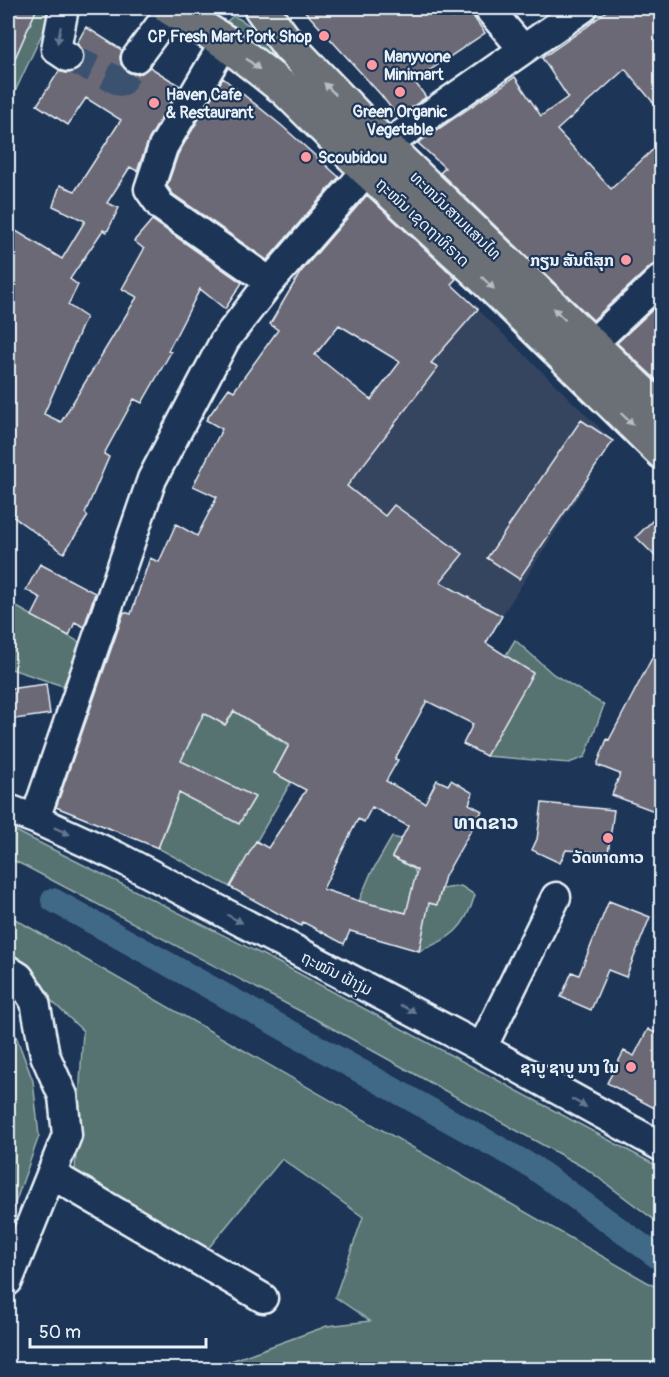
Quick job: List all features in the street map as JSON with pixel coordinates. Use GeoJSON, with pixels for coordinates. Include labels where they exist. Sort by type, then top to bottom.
{"type":"FeatureCollection","features":[{"type":"Feature","properties":{"kind":"main road","name":"ຖະໜົນ ເຊດຖາທິຣາດ"},"geometry":{"type":"LineString","coordinates":[[172,8],[225,42],[376,158],[484,279],[662,452]]}},
{"type":"Feature","properties":{"kind":"main road"},"geometry":{"type":"LineString","coordinates":[[211,8],[206,16],[207,22],[214,33],[225,42]]}},
{"type":"Feature","properties":{"kind":"main road"},"geometry":{"type":"LineString","coordinates":[[246,8],[289,46]]}},
{"type":"Feature","properties":{"kind":"main road","name":"ທະຫນົນສາມແສນໄທ"},"geometry":{"type":"LineString","coordinates":[[261,8],[376,158],[591,345],[662,412]]}},
{"type":"Feature","properties":{"kind":"street"},"geometry":{"type":"LineString","coordinates":[[64,8],[56,49],[68,57]]}},
{"type":"Feature","properties":{"kind":"street"},"geometry":{"type":"LineString","coordinates":[[136,58],[172,8]]}},
{"type":"Feature","properties":{"kind":"street"},"geometry":{"type":"LineString","coordinates":[[488,8],[523,49]]}},
{"type":"Feature","properties":{"kind":"street"},"geometry":{"type":"LineString","coordinates":[[35,819],[152,479],[225,340],[270,282],[376,158],[523,49],[583,8]]}},
{"type":"Feature","properties":{"kind":"street"},"geometry":{"type":"LineString","coordinates":[[225,42],[163,147],[149,189],[161,206],[270,282]]}},
{"type":"Feature","properties":{"kind":"street"},"geometry":{"type":"LineString","coordinates":[[591,345],[662,278]]}},
{"type":"Feature","properties":{"kind":"street","name":"ຖະໝົນ ຟ້າງຸ່ມ"},"geometry":{"type":"LineString","coordinates":[[8,808],[116,856],[482,1048],[662,1147]]}},
{"type":"Feature","properties":{"kind":"street"},"geometry":{"type":"LineString","coordinates":[[482,1048],[556,897]]}},
{"type":"Feature","properties":{"kind":"street"},"geometry":{"type":"LineString","coordinates":[[8,970],[19,978],[35,1002],[45,1055],[63,1096],[68,1135],[8,1281]]}},
{"type":"Feature","properties":{"kind":"street"},"geometry":{"type":"LineString","coordinates":[[51,1174],[263,1298]]}},
{"type":"Feature","properties":{"kind":"shaded area"},"geometry":{"type":"Polygon","coordinates":[[[457,289],[613,441],[502,616],[376,546],[325,461],[457,289]]]}},
{"type":"Feature","properties":{"kind":"green space"},"geometry":{"type":"Polygon","coordinates":[[[37,8],[54,8],[13,96],[8,94],[8,74],[37,8]]]}},
{"type":"Feature","properties":{"kind":"green space"},"geometry":{"type":"Polygon","coordinates":[[[233,16],[252,27],[303,83],[225,23],[233,16]]]}},
{"type":"Feature","properties":{"kind":"green space"},"geometry":{"type":"Polygon","coordinates":[[[8,602],[81,643],[63,686],[8,668],[8,602]]]}},
{"type":"Feature","properties":{"kind":"green space"},"geometry":{"type":"Polygon","coordinates":[[[515,640],[553,674],[604,705],[585,757],[569,763],[486,756],[519,695],[510,659],[506,655],[515,640]]]}},
{"type":"Feature","properties":{"kind":"green space"},"geometry":{"type":"Polygon","coordinates":[[[234,711],[288,746],[274,773],[291,782],[230,887],[158,848],[169,821],[182,754],[204,713],[225,725],[234,711]]]}},
{"type":"Feature","properties":{"kind":"green space"},"geometry":{"type":"Polygon","coordinates":[[[8,827],[281,964],[661,1168],[661,1225],[588,1170],[319,1021],[8,858],[8,827]]]}},
{"type":"Feature","properties":{"kind":"green space"},"geometry":{"type":"Polygon","coordinates":[[[392,837],[401,839],[392,857],[414,869],[416,875],[410,898],[437,905],[442,889],[461,886],[475,895],[467,916],[455,931],[440,942],[419,951],[425,918],[359,901],[370,875],[392,837]]]}},
{"type":"Feature","properties":{"kind":"green space"},"geometry":{"type":"Polygon","coordinates":[[[8,915],[661,1290],[661,1369],[209,1369],[327,1326],[370,1321],[335,1297],[363,1217],[282,1159],[206,1251],[75,1170],[83,1031],[8,961],[8,915]]]}},
{"type":"Feature","properties":{"kind":"green space"},"geometry":{"type":"Polygon","coordinates":[[[8,1015],[33,1081],[39,1136],[8,1223],[8,1015]]]}},
{"type":"Feature","properties":{"kind":"building"},"geometry":{"type":"Polygon","coordinates":[[[8,8],[37,8],[8,74],[8,8]]]}},
{"type":"Feature","properties":{"kind":"building"},"geometry":{"type":"Polygon","coordinates":[[[302,8],[448,8],[454,18],[468,9],[485,33],[414,81],[426,97],[398,117],[302,8]]]}},
{"type":"Feature","properties":{"kind":"building"},"geometry":{"type":"Polygon","coordinates":[[[610,8],[662,8],[662,113],[625,69],[557,130],[611,189],[662,141],[662,262],[651,266],[593,320],[440,173],[445,168],[418,143],[515,77],[541,116],[568,97],[542,58],[610,8]]]}},
{"type":"Feature","properties":{"kind":"building"},"geometry":{"type":"Polygon","coordinates":[[[86,27],[122,50],[121,64],[127,72],[142,73],[150,67],[180,86],[149,139],[137,171],[130,167],[107,203],[119,208],[107,232],[103,230],[70,279],[78,285],[68,305],[86,317],[44,414],[61,422],[137,297],[122,289],[144,249],[134,241],[152,220],[242,283],[225,309],[200,289],[168,351],[171,352],[142,403],[134,399],[104,454],[109,457],[85,513],[88,516],[64,553],[8,513],[8,226],[62,259],[85,221],[53,206],[60,185],[75,191],[121,120],[86,98],[68,125],[37,105],[59,71],[75,72],[82,66],[83,50],[77,43],[86,27]]]}},
{"type":"Feature","properties":{"kind":"building"},"geometry":{"type":"Polygon","coordinates":[[[223,78],[281,125],[339,177],[267,260],[173,194],[167,186],[178,154],[223,78]]]}},
{"type":"Feature","properties":{"kind":"building"},"geometry":{"type":"Polygon","coordinates":[[[367,195],[456,279],[451,284],[478,309],[431,363],[438,367],[347,486],[385,516],[394,505],[463,554],[440,582],[502,616],[486,643],[533,673],[486,756],[463,744],[473,724],[427,701],[395,759],[398,760],[386,781],[425,803],[437,780],[448,785],[451,780],[473,793],[469,804],[482,811],[445,876],[437,905],[429,903],[419,951],[350,931],[344,944],[303,922],[301,926],[230,887],[256,841],[268,848],[306,790],[274,773],[289,745],[234,711],[225,725],[204,713],[181,761],[255,797],[239,824],[179,793],[158,848],[56,807],[124,612],[131,614],[150,558],[159,562],[176,524],[197,536],[217,497],[193,486],[222,429],[206,420],[229,388],[234,391],[278,330],[270,324],[300,273],[367,195]],[[339,325],[315,355],[371,400],[400,362],[339,325]],[[372,807],[364,822],[358,819],[323,889],[406,913],[417,870],[392,857],[408,826],[372,807]]]}},
{"type":"Feature","properties":{"kind":"building"},"geometry":{"type":"Polygon","coordinates":[[[662,301],[662,385],[617,343],[662,301]]]}},
{"type":"Feature","properties":{"kind":"building"},"geometry":{"type":"Polygon","coordinates":[[[581,420],[613,441],[519,579],[487,558],[581,420]]]}},
{"type":"Feature","properties":{"kind":"building"},"geometry":{"type":"Polygon","coordinates":[[[662,511],[662,563],[636,537],[662,511]]]}},
{"type":"Feature","properties":{"kind":"building"},"geometry":{"type":"Polygon","coordinates":[[[40,564],[95,593],[84,627],[75,622],[69,636],[32,616],[41,598],[26,590],[40,564]]]}},
{"type":"Feature","properties":{"kind":"building"},"geometry":{"type":"Polygon","coordinates":[[[662,639],[662,814],[612,795],[620,774],[597,765],[607,739],[609,740],[662,639]]]}},
{"type":"Feature","properties":{"kind":"building"},"geometry":{"type":"Polygon","coordinates":[[[46,684],[50,714],[8,720],[8,689],[46,684]]]}},
{"type":"Feature","properties":{"kind":"building"},"geometry":{"type":"Polygon","coordinates":[[[542,803],[614,810],[608,853],[566,850],[560,863],[532,850],[537,839],[542,803]]]}},
{"type":"Feature","properties":{"kind":"building"},"geometry":{"type":"Polygon","coordinates":[[[609,901],[650,917],[626,977],[608,970],[591,1010],[561,997],[572,972],[579,975],[609,901]]]}},
{"type":"Feature","properties":{"kind":"building"},"geometry":{"type":"Polygon","coordinates":[[[648,1029],[662,1037],[662,1112],[607,1083],[624,1051],[634,1056],[648,1029]]]}},
{"type":"Feature","properties":{"kind":"waterway"},"geometry":{"type":"LineString","coordinates":[[53,900],[533,1167],[662,1260]]}},
{"type":"Feature","properties":{"kind":"tunnel"},"geometry":{"type":"LineString","coordinates":[[68,57],[121,82],[136,58]]}},
{"type":"Feature","properties":{"kind":"place","name":"CP Fresh Mart Pork Shop"},"geometry":{"type":"Point","coordinates":[324,36]}},
{"type":"Feature","properties":{"kind":"place","name":"Manyvone Minimart"},"geometry":{"type":"Point","coordinates":[372,65]}},
{"type":"Feature","properties":{"kind":"place","name":"Green Organic Vegetable"},"geometry":{"type":"Point","coordinates":[400,92]}},
{"type":"Feature","properties":{"kind":"place","name":"Haven Cafe & Restaurant"},"geometry":{"type":"Point","coordinates":[154,103]}},
{"type":"Feature","properties":{"kind":"place","name":"Scoubidou"},"geometry":{"type":"Point","coordinates":[306,157]}},
{"type":"Feature","properties":{"kind":"place","name":"ກຽນ ສັນຕິສຸກ"},"geometry":{"type":"Point","coordinates":[626,260]}},
{"type":"Feature","properties":{"kind":"place","name":"ວັດທາດກາວ"},"geometry":{"type":"Point","coordinates":[608,838]}},
{"type":"Feature","properties":{"kind":"place","name":"ຊາບູ ຊາບູ ນາງ ໃນ"},"geometry":{"type":"Point","coordinates":[631,1067]}},
{"type":"Feature","properties":{"kind":"district","name":"ທາດຂາວ"},"geometry":{"type":"Point","coordinates":[486,822]}}]}
